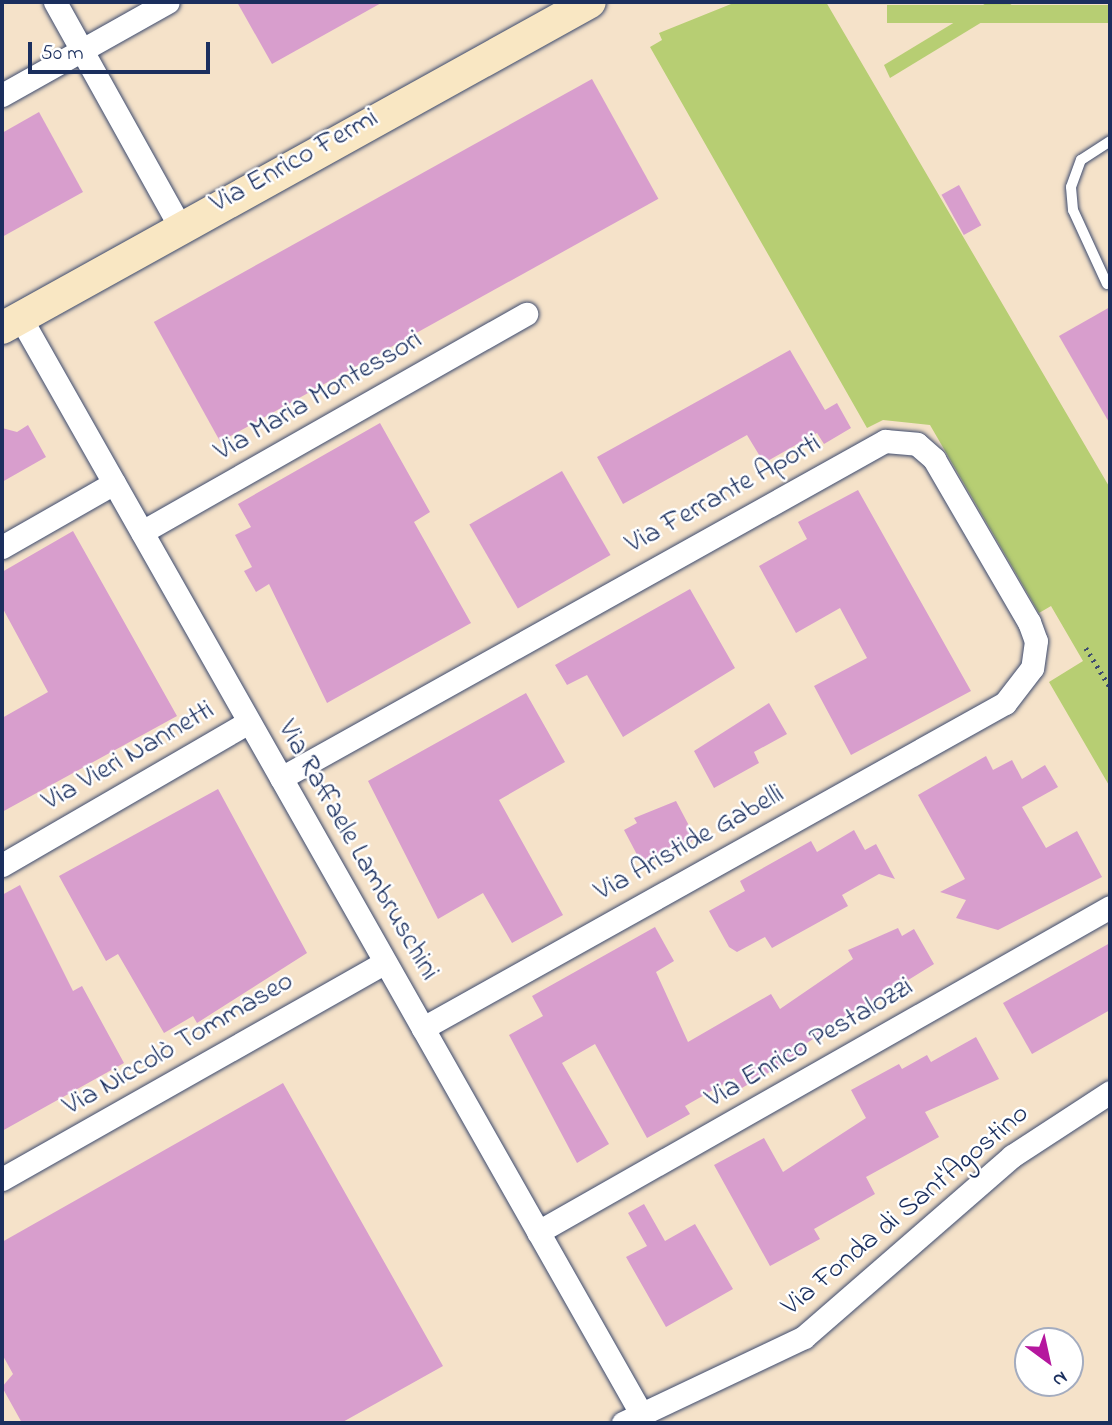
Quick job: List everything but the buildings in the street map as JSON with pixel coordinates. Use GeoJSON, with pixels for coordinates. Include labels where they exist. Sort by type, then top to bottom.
{"type":"FeatureCollection","features":[{"type":"Feature","properties":{"kind":"street"},"geometry":{"type":"LineString","coordinates":[[55,2],[180,227]]}},
{"type":"Feature","properties":{"kind":"street"},"geometry":{"type":"LineString","coordinates":[[2,96],[168,2]]}},
{"type":"Feature","properties":{"kind":"street","name":"Via Enrico Fermi"},"geometry":{"type":"LineString","coordinates":[[11,322],[590,2]]}},
{"type":"Feature","properties":{"kind":"street","name":"Via Maria Montessori"},"geometry":{"type":"LineString","coordinates":[[142,532],[526,314]]}},
{"type":"Feature","properties":{"kind":"street","name":"Via Raffaele Lambruschini"},"geometry":{"type":"LineString","coordinates":[[11,322],[114,483],[250,722],[538,1232],[633,1419]]}},
{"type":"Feature","properties":{"kind":"street","name":"Via Ferrante Aporti"},"geometry":{"type":"LineString","coordinates":[[281,778],[885,441],[917,444],[934,459],[1034,632],[1035,653],[1025,682],[987,714]]}},
{"type":"Feature","properties":{"kind":"street"},"geometry":{"type":"LineString","coordinates":[[2,547],[114,483]]}},
{"type":"Feature","properties":{"kind":"street","name":"Via Aristide Gabelli"},"geometry":{"type":"LineString","coordinates":[[423,1028],[987,714]]}},
{"type":"Feature","properties":{"kind":"street","name":"Via Vieri Nannetti"},"geometry":{"type":"LineString","coordinates":[[2,865],[250,722]]}},
{"type":"Feature","properties":{"kind":"street","name":"Via Enrico Pestalozzi"},"geometry":{"type":"LineString","coordinates":[[538,1232],[1110,907]]}},
{"type":"Feature","properties":{"kind":"street","name":"Via Niccolò Tommaseo"},"geometry":{"type":"LineString","coordinates":[[2,1179],[385,962]]}},
{"type":"Feature","properties":{"kind":"street","name":"Via Fonda di Sant'Agostino"},"geometry":{"type":"LineString","coordinates":[[633,1419],[804,1337],[1012,1156],[1110,1092]]}},
{"type":"Feature","properties":{"kind":"lane"},"geometry":{"type":"LineString","coordinates":[[1107,284],[1073,210],[1070,187],[1081,160],[1110,141]]}},
{"type":"Feature","properties":{"kind":"path"},"geometry":{"type":"LineString","coordinates":[[1087,648],[1110,687]]}},
{"type":"Feature","properties":{"kind":"green space"},"geometry":{"type":"Polygon","coordinates":[[[736,2],[826,2],[1110,488],[1110,787],[1049,682],[1083,661],[1051,606],[1039,613],[930,425],[883,420],[867,428],[650,47],[662,40],[659,33],[736,2]]]}},
{"type":"Feature","properties":{"kind":"green space"},"geometry":{"type":"Polygon","coordinates":[[[988,2],[1015,2],[890,78],[884,65],[988,2]]]}},
{"type":"Feature","properties":{"kind":"green space"},"geometry":{"type":"Polygon","coordinates":[[[887,5],[1110,5],[1110,23],[887,23],[887,5]]]}}]}
